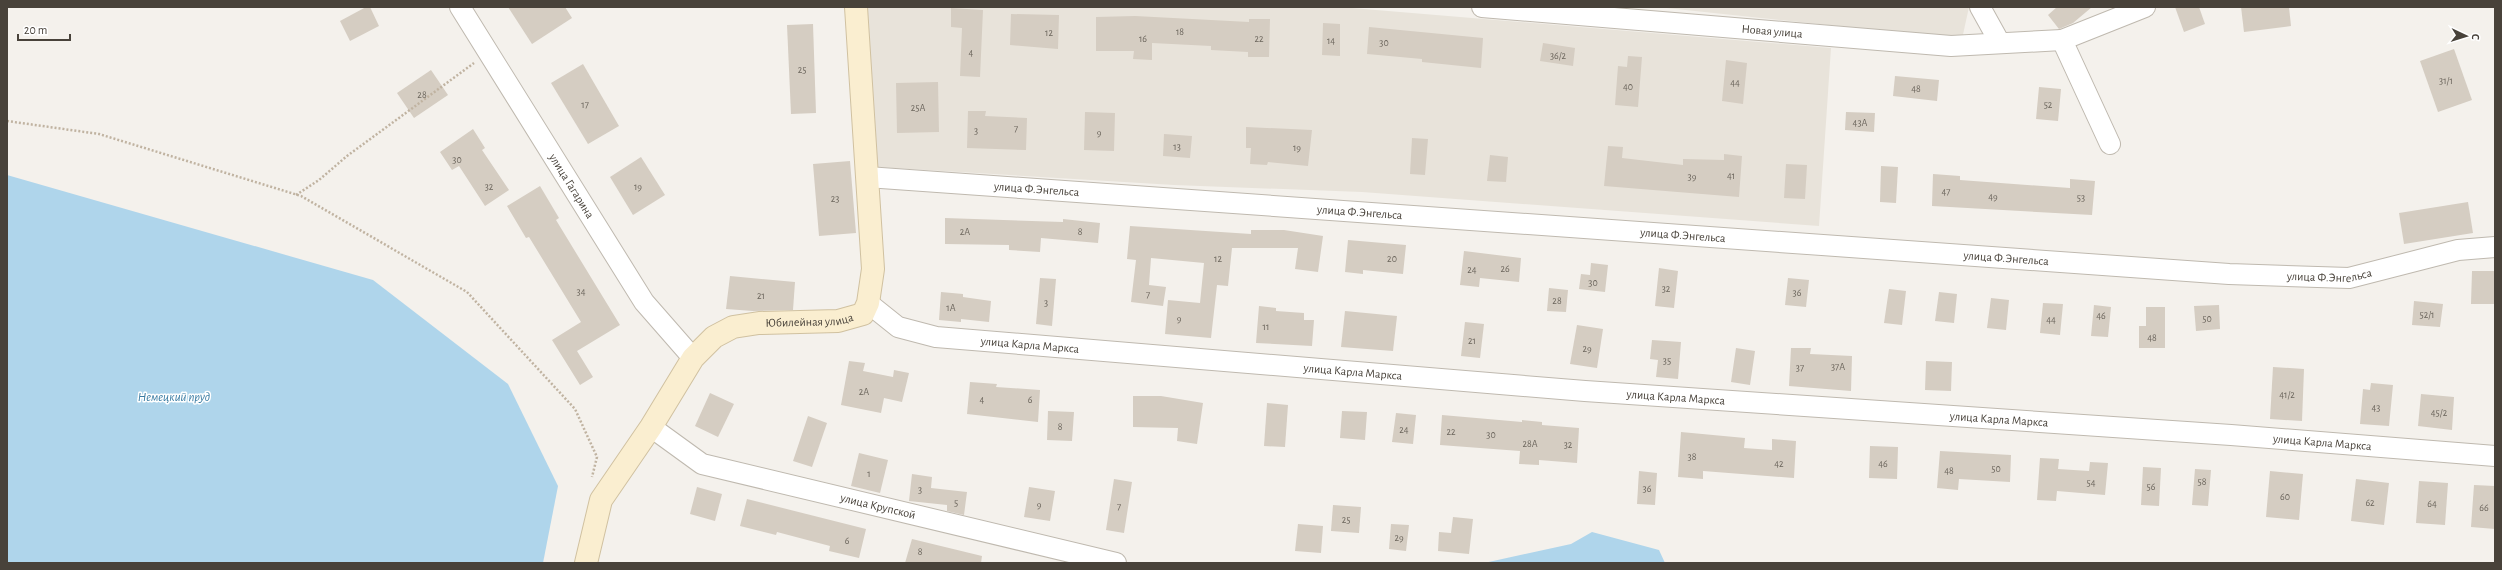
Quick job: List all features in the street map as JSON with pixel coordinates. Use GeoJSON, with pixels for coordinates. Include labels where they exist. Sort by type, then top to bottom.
{"type":"FeatureCollection","features":[{"type":"Feature","properties":{"kind":"street","name":"улица Гагарина"},"geometry":{"type":"LineString","coordinates":[[460,7],[487,53],[644,302],[693,358]]}},
{"type":"Feature","properties":{"kind":"street","name":"Юбилейная улица"},"geometry":{"type":"LineString","coordinates":[[586,563],[601,500],[651,427],[693,358],[714,337],[733,327],[759,323],[838,321],[862,314],[868,303],[873,269],[856,7]]}},
{"type":"Feature","properties":{"kind":"street","name":"Новая улица"},"geometry":{"type":"LineString","coordinates":[[1482,7],[1951,46],[2062,40],[2145,7]]}},
{"type":"Feature","properties":{"kind":"street"},"geometry":{"type":"LineString","coordinates":[[1980,7],[2000,43]]}},
{"type":"Feature","properties":{"kind":"street"},"geometry":{"type":"LineString","coordinates":[[2062,40],[2110,144]]}},
{"type":"Feature","properties":{"kind":"street","name":"улица Ф.Энгельса"},"geometry":{"type":"LineString","coordinates":[[867,177],[2229,274],[2349,278],[2458,250],[2495,247]]}},
{"type":"Feature","properties":{"kind":"street","name":"улица Карла Маркса"},"geometry":{"type":"LineString","coordinates":[[868,303],[898,327],[936,337],[1585,391],[2231,434],[2495,456]]}},
{"type":"Feature","properties":{"kind":"street","name":"улица Крупской"},"geometry":{"type":"LineString","coordinates":[[651,427],[702,464],[1116,563]]}},
{"type":"Feature","properties":{"kind":"path"},"geometry":{"type":"LineString","coordinates":[[296,195],[319,180],[347,156],[487,53]]}},
{"type":"Feature","properties":{"kind":"path"},"geometry":{"type":"LineString","coordinates":[[7,121],[99,134],[296,195],[467,292],[575,409],[597,457],[592,480]]}},
{"type":"Feature","properties":{"kind":"shaded area"},"geometry":{"type":"Polygon","coordinates":[[[865,7],[1340,7],[1831,48],[1819,226],[1362,192],[1174,185],[876,167],[865,7]]]}},
{"type":"Feature","properties":{"kind":"shaded area"},"geometry":{"type":"Polygon","coordinates":[[[1657,7],[1969,7],[1962,39],[1657,7]]]}},
{"type":"Feature","properties":{"kind":"water","name":"Немецкий пруд"},"geometry":{"type":"Polygon","coordinates":[[[7,175],[373,280],[508,384],[558,486],[543,563],[7,563],[7,175]]]}},
{"type":"Feature","properties":{"kind":"water"},"geometry":{"type":"Polygon","coordinates":[[[1592,532],[1659,550],[1665,563],[1484,563],[1571,544],[1592,532]]]}},
{"type":"Feature","properties":{"kind":"building"},"geometry":{"type":"Polygon","coordinates":[[[366,7],[370,7],[379,26],[350,41],[340,21],[366,7]]]}},
{"type":"Feature","properties":{"kind":"building"},"geometry":{"type":"Polygon","coordinates":[[[508,7],[565,7],[572,18],[532,44],[508,7]]]}},
{"type":"Feature","properties":{"kind":"building"},"geometry":{"type":"Polygon","coordinates":[[[2057,7],[2092,7],[2073,23],[2059,29],[2048,15],[2057,7]]]}},
{"type":"Feature","properties":{"kind":"building"},"geometry":{"type":"Polygon","coordinates":[[[2175,7],[2199,7],[2205,24],[2184,32],[2175,7]]]}},
{"type":"Feature","properties":{"kind":"building"},"geometry":{"type":"Polygon","coordinates":[[[2241,7],[2289,7],[2291,26],[2244,32],[2241,7]]]}},
{"type":"Feature","properties":{"kind":"building"},"geometry":{"type":"Polygon","coordinates":[[[951,8],[983,10],[980,77],[960,76],[962,28],[951,27],[951,8]]]}},
{"type":"Feature","properties":{"kind":"building"},"geometry":{"type":"Polygon","coordinates":[[[1011,14],[1059,15],[1058,49],[1010,45],[1011,14]]]}},
{"type":"Feature","properties":{"kind":"building"},"geometry":{"type":"Polygon","coordinates":[[[1135,16],[1249,22],[1249,19],[1270,19],[1269,57],[1248,57],[1248,52],[1211,50],[1211,46],[1152,43],[1152,60],[1133,59],[1134,51],[1096,51],[1096,17],[1135,16]]]}},
{"type":"Feature","properties":{"kind":"building"},"geometry":{"type":"Polygon","coordinates":[[[1323,23],[1340,24],[1340,56],[1322,55],[1323,23]]]}},
{"type":"Feature","properties":{"kind":"building"},"geometry":{"type":"Polygon","coordinates":[[[813,24],[816,113],[791,114],[787,25],[813,24]]]}},
{"type":"Feature","properties":{"kind":"building"},"geometry":{"type":"Polygon","coordinates":[[[1369,27],[1483,38],[1481,68],[1422,62],[1422,59],[1367,54],[1369,27]]]}},
{"type":"Feature","properties":{"kind":"building"},"geometry":{"type":"Polygon","coordinates":[[[1543,43],[1575,48],[1573,66],[1540,61],[1543,43]]]}},
{"type":"Feature","properties":{"kind":"building"},"geometry":{"type":"Polygon","coordinates":[[[2454,49],[2472,100],[2438,112],[2420,61],[2454,49]]]}},
{"type":"Feature","properties":{"kind":"building"},"geometry":{"type":"Polygon","coordinates":[[[1628,56],[1642,57],[1638,107],[1615,105],[1618,66],[1627,67],[1628,56]]]}},
{"type":"Feature","properties":{"kind":"building"},"geometry":{"type":"Polygon","coordinates":[[[1726,60],[1747,63],[1743,104],[1722,101],[1726,60]]]}},
{"type":"Feature","properties":{"kind":"building"},"geometry":{"type":"Polygon","coordinates":[[[583,64],[619,126],[588,144],[551,83],[583,64]]]}},
{"type":"Feature","properties":{"kind":"building"},"geometry":{"type":"Polygon","coordinates":[[[431,70],[448,95],[414,118],[397,93],[431,70]]]}},
{"type":"Feature","properties":{"kind":"building"},"geometry":{"type":"Polygon","coordinates":[[[1895,76],[1939,80],[1937,101],[1893,96],[1895,76]]]}},
{"type":"Feature","properties":{"kind":"building"},"geometry":{"type":"Polygon","coordinates":[[[938,82],[939,132],[897,133],[896,83],[938,82]]]}},
{"type":"Feature","properties":{"kind":"building"},"geometry":{"type":"Polygon","coordinates":[[[2039,87],[2061,89],[2058,121],[2036,119],[2039,87]]]}},
{"type":"Feature","properties":{"kind":"building"},"geometry":{"type":"Polygon","coordinates":[[[968,111],[986,111],[985,116],[1027,118],[1026,150],[967,148],[968,111]]]}},
{"type":"Feature","properties":{"kind":"building"},"geometry":{"type":"Polygon","coordinates":[[[1085,112],[1115,113],[1114,151],[1084,150],[1085,112]]]}},
{"type":"Feature","properties":{"kind":"building"},"geometry":{"type":"Polygon","coordinates":[[[1846,112],[1875,113],[1874,132],[1845,130],[1846,112]]]}},
{"type":"Feature","properties":{"kind":"building"},"geometry":{"type":"Polygon","coordinates":[[[1246,127],[1312,130],[1308,166],[1268,162],[1267,165],[1250,164],[1251,148],[1246,148],[1246,127]]]}},
{"type":"Feature","properties":{"kind":"building"},"geometry":{"type":"Polygon","coordinates":[[[473,129],[485,148],[482,150],[509,190],[485,206],[459,166],[452,170],[440,152],[473,129]]]}},
{"type":"Feature","properties":{"kind":"building"},"geometry":{"type":"Polygon","coordinates":[[[1164,134],[1192,136],[1190,158],[1163,156],[1164,134]]]}},
{"type":"Feature","properties":{"kind":"building"},"geometry":{"type":"Polygon","coordinates":[[[1412,138],[1428,139],[1425,175],[1410,174],[1412,138]]]}},
{"type":"Feature","properties":{"kind":"building"},"geometry":{"type":"Polygon","coordinates":[[[1608,146],[1623,147],[1622,158],[1683,165],[1683,159],[1724,160],[1724,154],[1742,156],[1739,197],[1604,186],[1608,146]]]}},
{"type":"Feature","properties":{"kind":"building"},"geometry":{"type":"Polygon","coordinates":[[[1490,155],[1508,157],[1506,182],[1487,181],[1490,155]]]}},
{"type":"Feature","properties":{"kind":"building"},"geometry":{"type":"Polygon","coordinates":[[[641,157],[665,195],[633,215],[610,177],[641,157]]]}},
{"type":"Feature","properties":{"kind":"building"},"geometry":{"type":"Polygon","coordinates":[[[850,161],[856,233],[819,236],[813,164],[850,161]]]}},
{"type":"Feature","properties":{"kind":"building"},"geometry":{"type":"Polygon","coordinates":[[[1786,164],[1807,165],[1805,199],[1784,198],[1786,164]]]}},
{"type":"Feature","properties":{"kind":"building"},"geometry":{"type":"Polygon","coordinates":[[[1881,166],[1898,167],[1896,203],[1880,202],[1881,166]]]}},
{"type":"Feature","properties":{"kind":"building"},"geometry":{"type":"Polygon","coordinates":[[[1933,174],[1960,176],[1960,180],[2070,188],[2070,179],[2095,181],[2092,215],[1932,206],[1933,174]]]}},
{"type":"Feature","properties":{"kind":"building"},"geometry":{"type":"Polygon","coordinates":[[[540,186],[559,218],[556,220],[620,325],[577,351],[593,377],[580,385],[552,340],[581,322],[529,237],[526,238],[507,206],[540,186]]]}},
{"type":"Feature","properties":{"kind":"building"},"geometry":{"type":"Polygon","coordinates":[[[2468,202],[2473,233],[2404,244],[2399,213],[2468,202]]]}},
{"type":"Feature","properties":{"kind":"building"},"geometry":{"type":"Polygon","coordinates":[[[945,218],[1063,222],[1063,219],[1100,223],[1098,243],[1041,238],[1040,252],[1009,250],[1009,245],[945,244],[945,218]]]}},
{"type":"Feature","properties":{"kind":"building"},"geometry":{"type":"Polygon","coordinates":[[[1130,226],[1251,234],[1251,230],[1284,230],[1323,236],[1318,272],[1295,269],[1298,248],[1232,248],[1228,286],[1217,285],[1211,338],[1165,334],[1168,300],[1200,303],[1204,263],[1151,258],[1149,285],[1166,287],[1163,306],[1131,302],[1136,260],[1127,259],[1130,226]]]}},
{"type":"Feature","properties":{"kind":"building"},"geometry":{"type":"Polygon","coordinates":[[[1348,240],[1406,245],[1403,274],[1363,270],[1363,274],[1345,272],[1348,240]]]}},
{"type":"Feature","properties":{"kind":"building"},"geometry":{"type":"Polygon","coordinates":[[[1464,251],[1521,258],[1519,282],[1480,278],[1479,287],[1460,285],[1464,251]]]}},
{"type":"Feature","properties":{"kind":"building"},"geometry":{"type":"Polygon","coordinates":[[[1591,263],[1608,265],[1605,292],[1579,289],[1581,274],[1590,275],[1591,263]]]}},
{"type":"Feature","properties":{"kind":"building"},"geometry":{"type":"Polygon","coordinates":[[[1659,268],[1678,271],[1674,308],[1655,306],[1659,268]]]}},
{"type":"Feature","properties":{"kind":"building"},"geometry":{"type":"Polygon","coordinates":[[[2472,271],[2495,271],[2495,304],[2471,304],[2472,271]]]}},
{"type":"Feature","properties":{"kind":"building"},"geometry":{"type":"Polygon","coordinates":[[[730,276],[795,282],[793,310],[753,311],[726,309],[730,276]]]}},
{"type":"Feature","properties":{"kind":"building"},"geometry":{"type":"Polygon","coordinates":[[[1040,278],[1056,279],[1052,326],[1036,324],[1040,278]]]}},
{"type":"Feature","properties":{"kind":"building"},"geometry":{"type":"Polygon","coordinates":[[[1788,278],[1809,280],[1806,307],[1785,305],[1788,278]]]}},
{"type":"Feature","properties":{"kind":"building"},"geometry":{"type":"Polygon","coordinates":[[[1549,288],[1568,290],[1566,312],[1547,311],[1549,288]]]}},
{"type":"Feature","properties":{"kind":"building"},"geometry":{"type":"Polygon","coordinates":[[[1889,289],[1906,291],[1902,325],[1884,323],[1889,289]]]}},
{"type":"Feature","properties":{"kind":"building"},"geometry":{"type":"Polygon","coordinates":[[[941,292],[963,294],[963,297],[991,301],[989,322],[961,319],[961,322],[939,320],[941,292]]]}},
{"type":"Feature","properties":{"kind":"building"},"geometry":{"type":"Polygon","coordinates":[[[1939,292],[1957,294],[1954,323],[1935,321],[1939,292]]]}},
{"type":"Feature","properties":{"kind":"building"},"geometry":{"type":"Polygon","coordinates":[[[1991,298],[2009,300],[2006,330],[1987,328],[1991,298]]]}},
{"type":"Feature","properties":{"kind":"building"},"geometry":{"type":"Polygon","coordinates":[[[2414,301],[2443,304],[2440,327],[2412,325],[2414,301]]]}},
{"type":"Feature","properties":{"kind":"building"},"geometry":{"type":"Polygon","coordinates":[[[2043,303],[2063,304],[2060,335],[2040,333],[2043,303]]]}},
{"type":"Feature","properties":{"kind":"building"},"geometry":{"type":"Polygon","coordinates":[[[2094,305],[2111,307],[2108,337],[2091,336],[2094,305]]]}},
{"type":"Feature","properties":{"kind":"building"},"geometry":{"type":"Polygon","coordinates":[[[2219,305],[2220,329],[2196,331],[2194,306],[2219,305]]]}},
{"type":"Feature","properties":{"kind":"building"},"geometry":{"type":"Polygon","coordinates":[[[1259,306],[1276,308],[1276,311],[1304,313],[1304,320],[1314,320],[1312,346],[1256,343],[1259,306]]]}},
{"type":"Feature","properties":{"kind":"building"},"geometry":{"type":"Polygon","coordinates":[[[2146,307],[2165,307],[2165,348],[2139,348],[2139,326],[2146,326],[2146,307]]]}},
{"type":"Feature","properties":{"kind":"building"},"geometry":{"type":"Polygon","coordinates":[[[1345,311],[1397,316],[1393,351],[1341,347],[1345,311]]]}},
{"type":"Feature","properties":{"kind":"building"},"geometry":{"type":"Polygon","coordinates":[[[1465,322],[1484,324],[1480,358],[1461,356],[1465,322]]]}},
{"type":"Feature","properties":{"kind":"building"},"geometry":{"type":"Polygon","coordinates":[[[1577,325],[1603,329],[1597,368],[1570,364],[1577,325]]]}},
{"type":"Feature","properties":{"kind":"building"},"geometry":{"type":"Polygon","coordinates":[[[1652,340],[1681,342],[1678,379],[1656,377],[1658,360],[1650,359],[1652,340]]]}},
{"type":"Feature","properties":{"kind":"building"},"geometry":{"type":"Polygon","coordinates":[[[1736,348],[1755,351],[1750,385],[1731,382],[1736,348]]]}},
{"type":"Feature","properties":{"kind":"building"},"geometry":{"type":"Polygon","coordinates":[[[1791,348],[1811,348],[1810,354],[1852,356],[1851,391],[1789,386],[1791,348]]]}},
{"type":"Feature","properties":{"kind":"building"},"geometry":{"type":"Polygon","coordinates":[[[849,361],[865,363],[863,371],[893,377],[894,370],[909,373],[902,402],[884,398],[881,413],[841,405],[849,361]]]}},
{"type":"Feature","properties":{"kind":"building"},"geometry":{"type":"Polygon","coordinates":[[[1926,361],[1952,362],[1951,391],[1925,390],[1926,361]]]}},
{"type":"Feature","properties":{"kind":"building"},"geometry":{"type":"Polygon","coordinates":[[[2273,367],[2304,369],[2302,421],[2270,419],[2273,367]]]}},
{"type":"Feature","properties":{"kind":"building"},"geometry":{"type":"Polygon","coordinates":[[[970,382],[997,384],[996,387],[1040,390],[1038,422],[967,414],[970,382]]]}},
{"type":"Feature","properties":{"kind":"building"},"geometry":{"type":"Polygon","coordinates":[[[2371,383],[2393,385],[2389,426],[2360,424],[2363,389],[2370,390],[2371,383]]]}},
{"type":"Feature","properties":{"kind":"building"},"geometry":{"type":"Polygon","coordinates":[[[710,393],[734,404],[718,437],[695,426],[710,393]]]}},
{"type":"Feature","properties":{"kind":"building"},"geometry":{"type":"Polygon","coordinates":[[[2421,394],[2454,397],[2452,430],[2418,426],[2421,394]]]}},
{"type":"Feature","properties":{"kind":"building"},"geometry":{"type":"Polygon","coordinates":[[[1133,396],[1161,396],[1203,403],[1197,444],[1177,441],[1178,428],[1133,427],[1133,396]]]}},
{"type":"Feature","properties":{"kind":"building"},"geometry":{"type":"Polygon","coordinates":[[[1267,403],[1288,405],[1285,447],[1264,446],[1267,403]]]}},
{"type":"Feature","properties":{"kind":"building"},"geometry":{"type":"Polygon","coordinates":[[[1048,411],[1074,412],[1072,441],[1047,440],[1048,411]]]}},
{"type":"Feature","properties":{"kind":"building"},"geometry":{"type":"Polygon","coordinates":[[[1342,411],[1367,412],[1365,440],[1340,438],[1342,411]]]}},
{"type":"Feature","properties":{"kind":"building"},"geometry":{"type":"Polygon","coordinates":[[[1396,413],[1416,415],[1413,444],[1392,442],[1396,413]]]}},
{"type":"Feature","properties":{"kind":"building"},"geometry":{"type":"Polygon","coordinates":[[[1442,415],[1522,422],[1522,420],[1542,422],[1542,425],[1579,428],[1577,463],[1539,460],[1539,465],[1519,464],[1520,451],[1440,445],[1442,415]]]}},
{"type":"Feature","properties":{"kind":"building"},"geometry":{"type":"Polygon","coordinates":[[[808,416],[827,423],[812,467],[793,461],[808,416]]]}},
{"type":"Feature","properties":{"kind":"building"},"geometry":{"type":"Polygon","coordinates":[[[1681,432],[1745,438],[1744,448],[1772,450],[1772,439],[1796,441],[1794,478],[1703,471],[1703,479],[1678,477],[1681,432]]]}},
{"type":"Feature","properties":{"kind":"building"},"geometry":{"type":"Polygon","coordinates":[[[1870,446],[1898,447],[1897,479],[1869,478],[1870,446]]]}},
{"type":"Feature","properties":{"kind":"building"},"geometry":{"type":"Polygon","coordinates":[[[1940,451],[2011,455],[2010,482],[1959,479],[1958,490],[1937,488],[1940,451]]]}},
{"type":"Feature","properties":{"kind":"building"},"geometry":{"type":"Polygon","coordinates":[[[859,453],[888,460],[880,493],[851,486],[859,453]]]}},
{"type":"Feature","properties":{"kind":"building"},"geometry":{"type":"Polygon","coordinates":[[[2040,458],[2059,459],[2058,469],[2089,471],[2090,462],[2108,463],[2105,495],[2057,491],[2056,501],[2037,500],[2040,458]]]}},
{"type":"Feature","properties":{"kind":"building"},"geometry":{"type":"Polygon","coordinates":[[[2143,467],[2161,468],[2159,506],[2141,505],[2143,467]]]}},
{"type":"Feature","properties":{"kind":"building"},"geometry":{"type":"Polygon","coordinates":[[[2195,469],[2211,470],[2208,506],[2192,505],[2195,469]]]}},
{"type":"Feature","properties":{"kind":"building"},"geometry":{"type":"Polygon","coordinates":[[[1639,471],[1657,473],[1655,505],[1637,504],[1639,471]]]}},
{"type":"Feature","properties":{"kind":"building"},"geometry":{"type":"Polygon","coordinates":[[[2270,471],[2303,474],[2299,520],[2266,517],[2270,471]]]}},
{"type":"Feature","properties":{"kind":"building"},"geometry":{"type":"Polygon","coordinates":[[[912,474],[932,477],[931,488],[967,492],[964,515],[947,511],[947,505],[909,501],[912,474]]]}},
{"type":"Feature","properties":{"kind":"building"},"geometry":{"type":"Polygon","coordinates":[[[1114,479],[1132,482],[1124,533],[1106,530],[1114,479]]]}},
{"type":"Feature","properties":{"kind":"building"},"geometry":{"type":"Polygon","coordinates":[[[2356,479],[2389,483],[2384,525],[2351,521],[2356,479]]]}},
{"type":"Feature","properties":{"kind":"building"},"geometry":{"type":"Polygon","coordinates":[[[2419,481],[2448,483],[2445,525],[2416,523],[2419,481]]]}},
{"type":"Feature","properties":{"kind":"building"},"geometry":{"type":"Polygon","coordinates":[[[2474,485],[2495,486],[2495,529],[2471,527],[2474,485]]]}},
{"type":"Feature","properties":{"kind":"building"},"geometry":{"type":"Polygon","coordinates":[[[697,487],[722,494],[715,521],[690,514],[697,487]]]}},
{"type":"Feature","properties":{"kind":"building"},"geometry":{"type":"Polygon","coordinates":[[[1029,487],[1055,491],[1050,521],[1024,517],[1029,487]]]}},
{"type":"Feature","properties":{"kind":"building"},"geometry":{"type":"Polygon","coordinates":[[[747,499],[866,529],[859,558],[829,551],[830,546],[777,532],[776,535],[740,526],[747,499]]]}},
{"type":"Feature","properties":{"kind":"building"},"geometry":{"type":"Polygon","coordinates":[[[1333,505],[1361,507],[1359,533],[1331,531],[1333,505]]]}},
{"type":"Feature","properties":{"kind":"building"},"geometry":{"type":"Polygon","coordinates":[[[1453,517],[1473,519],[1469,554],[1438,551],[1439,532],[1451,533],[1453,517]]]}},
{"type":"Feature","properties":{"kind":"building"},"geometry":{"type":"Polygon","coordinates":[[[1298,524],[1323,526],[1321,553],[1295,551],[1298,524]]]}},
{"type":"Feature","properties":{"kind":"building"},"geometry":{"type":"Polygon","coordinates":[[[1391,524],[1409,525],[1406,551],[1389,549],[1391,524]]]}},
{"type":"Feature","properties":{"kind":"building"},"geometry":{"type":"Polygon","coordinates":[[[912,539],[982,556],[981,563],[905,563],[912,539]]]}}]}
